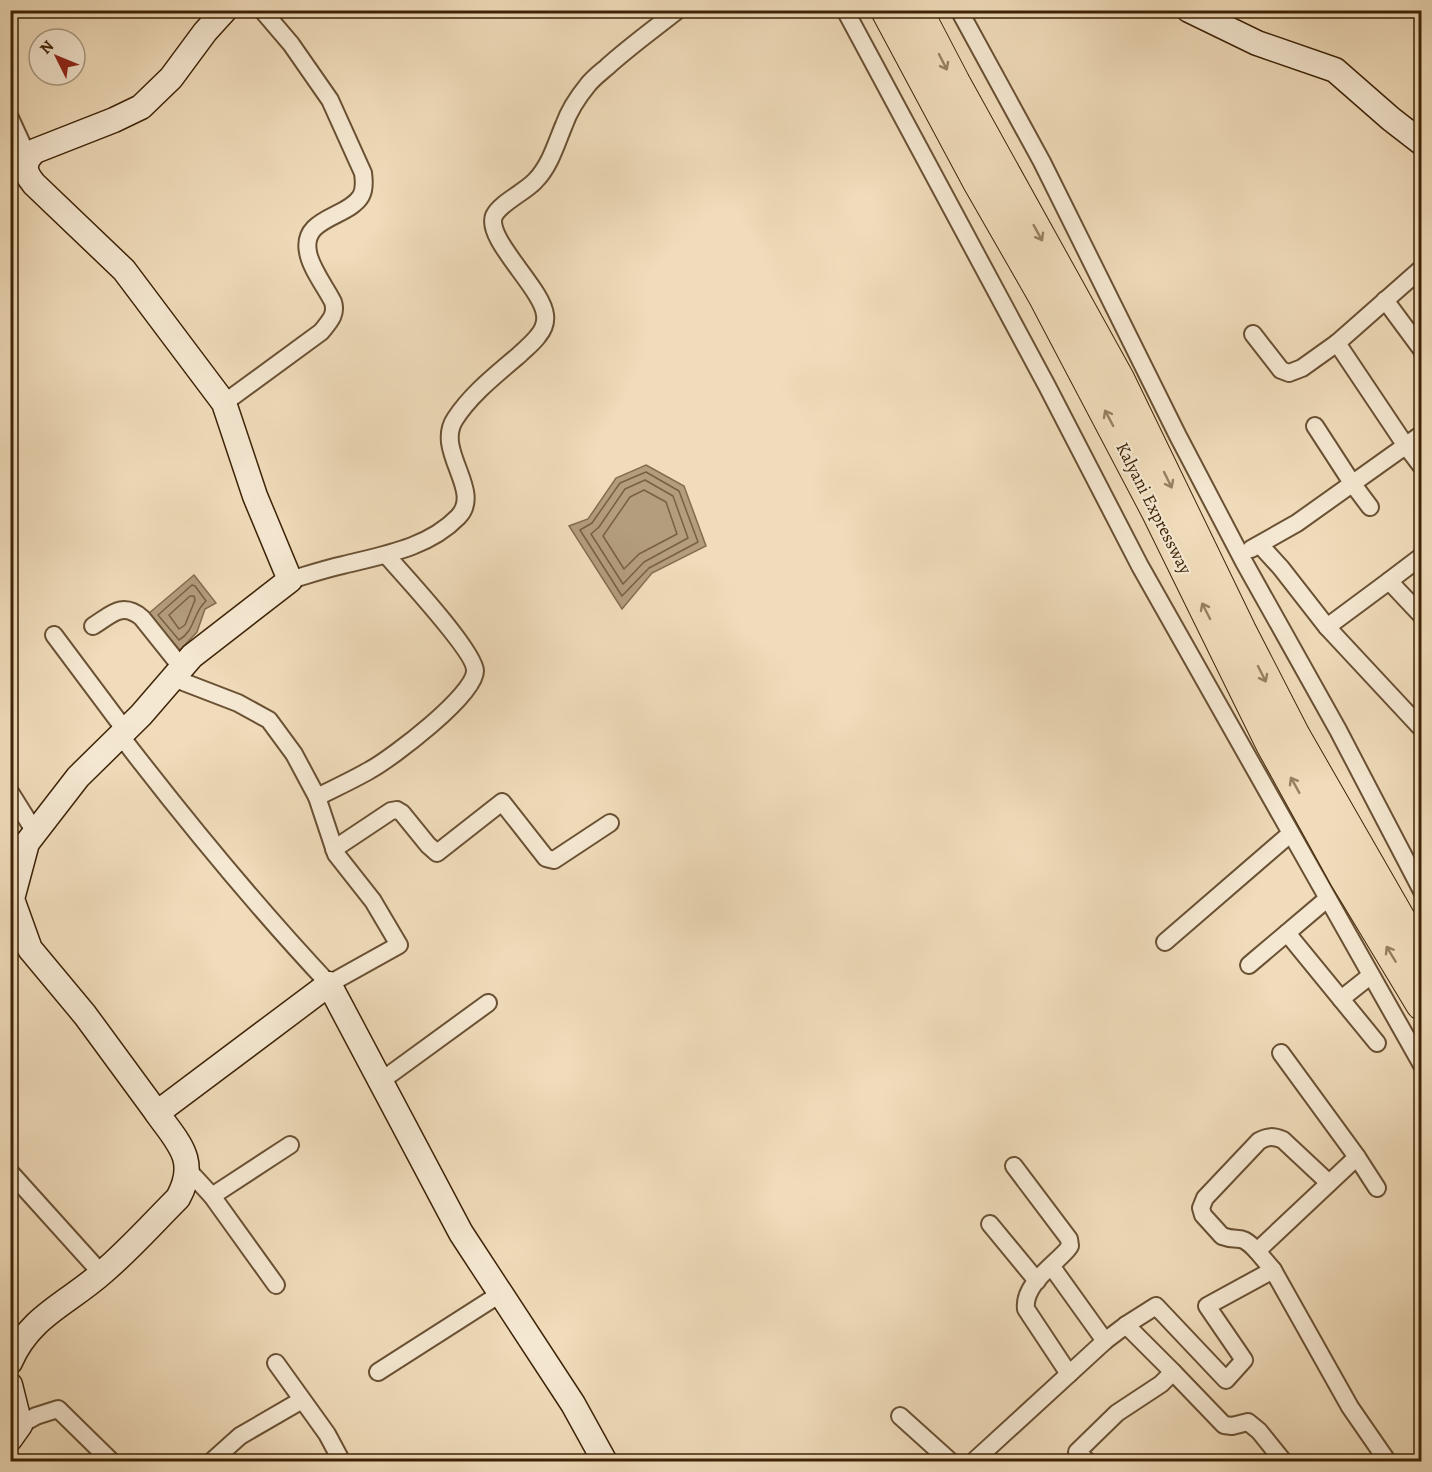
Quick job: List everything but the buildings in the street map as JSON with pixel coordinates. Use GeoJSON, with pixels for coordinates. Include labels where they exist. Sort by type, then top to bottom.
{"type":"FeatureCollection","features":[{"type":"Feature","properties":{"kind":"highway","name":"Kalyani Expressway"},"geometry":{"type":"LineString","coordinates":[[887,10],[978,180],[1045,297],[1157,510],[1272,744],[1346,878],[1422,1004]]}},
{"type":"Feature","properties":{"kind":"highway","name":"Kalyani Expressway"},"geometry":{"type":"LineString","coordinates":[[916,10],[1118,380],[1240,631],[1294,736],[1417,942]]}},
{"type":"Feature","properties":{"kind":"street"},"geometry":{"type":"LineString","coordinates":[[225,10],[205,32],[171,78],[141,107],[35,151],[28,157],[24,168],[27,176],[124,270],[224,403],[255,496],[290,580]]}},
{"type":"Feature","properties":{"kind":"street"},"geometry":{"type":"LineString","coordinates":[[224,403],[321,332],[333,318],[335,310],[333,302],[308,253],[308,241],[312,232],[322,221],[352,206],[362,195],[364,186],[363,173],[330,100],[291,44],[262,10]]}},
{"type":"Feature","properties":{"kind":"street"},"geometry":{"type":"LineString","coordinates":[[120,735],[192,656],[290,580],[343,565],[387,556],[418,544],[458,518],[466,502],[462,480],[449,444],[450,429],[455,418],[481,389],[538,337],[544,325],[545,313],[536,294],[498,239],[493,226],[494,217],[500,209],[536,181],[549,162],[565,122],[588,84],[617,57],[678,10]]}},
{"type":"Feature","properties":{"kind":"street"},"geometry":{"type":"LineString","coordinates":[[845,10],[1047,386],[1140,566],[1422,1065]]}},
{"type":"Feature","properties":{"kind":"street"},"geometry":{"type":"LineString","coordinates":[[959,10],[1042,162],[1178,436],[1239,553],[1338,730],[1422,891]]}},
{"type":"Feature","properties":{"kind":"street"},"geometry":{"type":"LineString","coordinates":[[1189,10],[1257,43],[1335,70],[1422,143]]}},
{"type":"Feature","properties":{"kind":"street"},"geometry":{"type":"LineString","coordinates":[[10,118],[28,157]]}},
{"type":"Feature","properties":{"kind":"street"},"geometry":{"type":"LineString","coordinates":[[1253,334],[1281,370],[1289,373],[1302,369],[1337,343],[1422,268]]}},
{"type":"Feature","properties":{"kind":"street"},"geometry":{"type":"LineString","coordinates":[[1385,300],[1422,350]]}},
{"type":"Feature","properties":{"kind":"street"},"geometry":{"type":"LineString","coordinates":[[1337,343],[1422,467]]}},
{"type":"Feature","properties":{"kind":"street"},"geometry":{"type":"LineString","coordinates":[[1315,426],[1370,507]]}},
{"type":"Feature","properties":{"kind":"street"},"geometry":{"type":"LineString","coordinates":[[1239,553],[1260,545],[1297,523],[1422,434]]}},
{"type":"Feature","properties":{"kind":"street"},"geometry":{"type":"LineString","coordinates":[[1260,545],[1327,627],[1422,729]]}},
{"type":"Feature","properties":{"kind":"street"},"geometry":{"type":"LineString","coordinates":[[317,797],[370,770],[401,750],[449,708],[472,682],[476,672],[468,652],[459,644],[421,593],[387,556]]}},
{"type":"Feature","properties":{"kind":"street"},"geometry":{"type":"LineString","coordinates":[[1327,627],[1422,556]]}},
{"type":"Feature","properties":{"kind":"street"},"geometry":{"type":"LineString","coordinates":[[1389,581],[1422,616]]}},
{"type":"Feature","properties":{"kind":"street"},"geometry":{"type":"LineString","coordinates":[[93,626],[119,610],[134,611],[142,618],[178,673],[269,720],[294,754],[317,797],[336,854],[373,901],[399,945],[329,984],[157,1113]]}},
{"type":"Feature","properties":{"kind":"street"},"geometry":{"type":"LineString","coordinates":[[10,1362],[18,1345],[41,1318],[102,1274],[178,1198],[184,1188],[188,1170],[185,1154],[157,1113],[85,1015],[30,949],[12,899],[27,843],[78,777],[125,730],[54,636]]}},
{"type":"Feature","properties":{"kind":"street"},"geometry":{"type":"LineString","coordinates":[[120,735],[206,844],[285,938],[329,984],[460,1233],[573,1404],[605,1461]]}},
{"type":"Feature","properties":{"kind":"street"},"geometry":{"type":"LineString","coordinates":[[10,792],[35,832]]}},
{"type":"Feature","properties":{"kind":"street"},"geometry":{"type":"LineString","coordinates":[[334,849],[397,810],[437,853],[502,802],[546,858],[554,860],[610,822]]}},
{"type":"Feature","properties":{"kind":"street"},"geometry":{"type":"LineString","coordinates":[[1165,942],[1290,834]]}},
{"type":"Feature","properties":{"kind":"street"},"geometry":{"type":"LineString","coordinates":[[1249,965],[1327,899]]}},
{"type":"Feature","properties":{"kind":"street"},"geometry":{"type":"LineString","coordinates":[[1287,933],[1377,1043]]}},
{"type":"Feature","properties":{"kind":"street"},"geometry":{"type":"LineString","coordinates":[[1341,999],[1370,976]]}},
{"type":"Feature","properties":{"kind":"street"},"geometry":{"type":"LineString","coordinates":[[381,1081],[488,1004]]}},
{"type":"Feature","properties":{"kind":"street"},"geometry":{"type":"LineString","coordinates":[[1281,1053],[1377,1188]]}},
{"type":"Feature","properties":{"kind":"street"},"geometry":{"type":"LineString","coordinates":[[1329,1183],[1282,1140],[1267,1137],[1259,1141],[1205,1198],[1201,1208],[1203,1215],[1222,1236],[1240,1237],[1247,1240],[1273,1270],[1350,1407],[1388,1461]]}},
{"type":"Feature","properties":{"kind":"street"},"geometry":{"type":"LineString","coordinates":[[212,1196],[290,1145]]}},
{"type":"Feature","properties":{"kind":"street"},"geometry":{"type":"LineString","coordinates":[[1257,1251],[1357,1157]]}},
{"type":"Feature","properties":{"kind":"street"},"geometry":{"type":"LineString","coordinates":[[1014,1166],[1069,1239],[1070,1246],[1053,1267],[1028,1291],[1025,1301],[1026,1309],[1069,1374]]}},
{"type":"Feature","properties":{"kind":"street"},"geometry":{"type":"LineString","coordinates":[[188,1170],[212,1196],[276,1285]]}},
{"type":"Feature","properties":{"kind":"street"},"geometry":{"type":"LineString","coordinates":[[10,1172],[102,1274]]}},
{"type":"Feature","properties":{"kind":"street"},"geometry":{"type":"LineString","coordinates":[[990,1224],[1037,1281]]}},
{"type":"Feature","properties":{"kind":"street"},"geometry":{"type":"LineString","coordinates":[[1053,1267],[1105,1341]]}},
{"type":"Feature","properties":{"kind":"street"},"geometry":{"type":"LineString","coordinates":[[973,1461],[1105,1341],[1126,1324],[1156,1306],[1226,1380],[1244,1360],[1207,1306],[1273,1270]]}},
{"type":"Feature","properties":{"kind":"street"},"geometry":{"type":"LineString","coordinates":[[378,1372],[500,1294]]}},
{"type":"Feature","properties":{"kind":"street"},"geometry":{"type":"LineString","coordinates":[[1126,1324],[1224,1425],[1232,1426],[1248,1422],[1259,1431],[1284,1461]]}},
{"type":"Feature","properties":{"kind":"street"},"geometry":{"type":"LineString","coordinates":[[276,1363],[327,1434],[342,1461]]}},
{"type":"Feature","properties":{"kind":"street"},"geometry":{"type":"LineString","coordinates":[[1079,1458],[1117,1413],[1161,1384],[1173,1372]]}},
{"type":"Feature","properties":{"kind":"street"},"geometry":{"type":"LineString","coordinates":[[11,1392],[15,1432]]}},
{"type":"Feature","properties":{"kind":"street"},"geometry":{"type":"LineString","coordinates":[[211,1461],[240,1436],[302,1400]]}},
{"type":"Feature","properties":{"kind":"street"},"geometry":{"type":"LineString","coordinates":[[15,1432],[36,1416],[58,1409],[112,1461]]}},
{"type":"Feature","properties":{"kind":"street"},"geometry":{"type":"LineString","coordinates":[[900,1416],[941,1459]]}},
{"type":"Feature","properties":{"kind":"water"},"geometry":{"type":"Polygon","coordinates":[[[646,465],[684,486],[706,546],[652,573],[622,609],[569,526],[588,519],[616,478],[646,465]]]}},
{"type":"Feature","properties":{"kind":"water"},"geometry":{"type":"Polygon","coordinates":[[[194,575],[216,603],[205,609],[197,632],[180,650],[148,614],[194,575]]]}}]}
